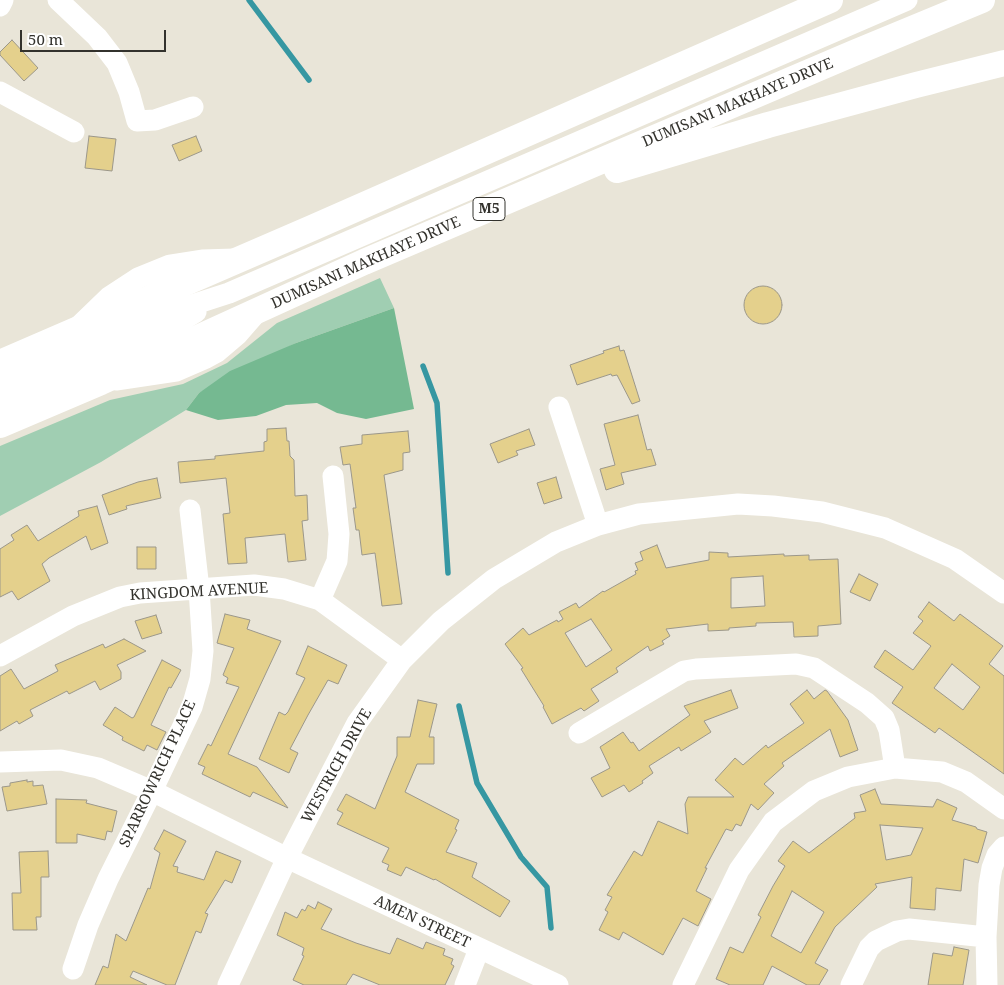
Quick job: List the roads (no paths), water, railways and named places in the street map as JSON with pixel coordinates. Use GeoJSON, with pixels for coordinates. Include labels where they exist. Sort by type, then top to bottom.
{"type":"FeatureCollection","features":[{"type":"Feature","properties":{"kind":"main road"},"geometry":{"type":"LineString","coordinates":[[0,363],[830,0]]}},
{"type":"Feature","properties":{"kind":"main road","name":"DUMISANI MAKHAYE DRIVE"},"geometry":{"type":"LineString","coordinates":[[0,424],[101,382],[260,308],[493,207],[982,0]]}},
{"type":"Feature","properties":{"kind":"main road"},"geometry":{"type":"LineString","coordinates":[[493,207],[768,125],[1004,63]]}},
{"type":"Feature","properties":{"kind":"street"},"geometry":{"type":"LineString","coordinates":[[0,6],[3,0]]}},
{"type":"Feature","properties":{"kind":"street"},"geometry":{"type":"LineString","coordinates":[[58,0],[97,37],[117,64],[129,92],[137,121],[155,120],[193,107]]}},
{"type":"Feature","properties":{"kind":"street"},"geometry":{"type":"LineString","coordinates":[[0,382],[158,316],[229,293],[907,0]]}},
{"type":"Feature","properties":{"kind":"street"},"geometry":{"type":"LineString","coordinates":[[0,92],[74,132]]}},
{"type":"Feature","properties":{"kind":"street"},"geometry":{"type":"LineString","coordinates":[[0,402],[163,332],[229,293]]}},
{"type":"Feature","properties":{"kind":"street"},"geometry":{"type":"LineString","coordinates":[[559,407],[598,525]]}},
{"type":"Feature","properties":{"kind":"street"},"geometry":{"type":"LineString","coordinates":[[320,600],[337,560],[339,534],[333,476]]}},
{"type":"Feature","properties":{"kind":"street","name":"WESTRICH DRIVE"},"geometry":{"type":"LineString","coordinates":[[228,985],[287,858],[357,723],[402,660],[440,621],[494,579],[556,542],[598,525],[639,514],[738,504],[773,506],[822,512],[885,528],[955,559],[1004,593]]}},
{"type":"Feature","properties":{"kind":"street","name":"SPARROWRICH PLACE"},"geometry":{"type":"LineString","coordinates":[[73,969],[88,925],[108,879],[192,707],[200,680],[203,651],[199,589],[190,510]]}},
{"type":"Feature","properties":{"kind":"street","name":"KINGDOM AVENUE"},"geometry":{"type":"LineString","coordinates":[[0,656],[73,616],[120,597],[140,593],[254,585],[284,589],[320,600],[402,660]]}},
{"type":"Feature","properties":{"kind":"street"},"geometry":{"type":"LineString","coordinates":[[579,734],[684,671],[696,668],[796,664],[814,668],[868,703],[884,718],[889,730],[895,768]]}},
{"type":"Feature","properties":{"kind":"street","name":"AMEN STREET"},"geometry":{"type":"LineString","coordinates":[[0,762],[61,760],[98,768],[152,791],[287,858],[558,985]]}},
{"type":"Feature","properties":{"kind":"street"},"geometry":{"type":"LineString","coordinates":[[682,985],[739,870],[773,822],[814,791],[848,777],[895,768],[942,772],[966,782],[1004,809]]}},
{"type":"Feature","properties":{"kind":"street"},"geometry":{"type":"LineString","coordinates":[[987,985],[986,937],[989,885],[992,868],[1004,847]]}},
{"type":"Feature","properties":{"kind":"street"},"geometry":{"type":"LineString","coordinates":[[851,985],[869,948],[876,941],[897,931],[909,929],[986,937]]}},
{"type":"Feature","properties":{"kind":"street"},"geometry":{"type":"LineString","coordinates":[[465,985],[480,949]]}},
{"type":"Feature","properties":{"kind":"waterway"},"geometry":{"type":"LineString","coordinates":[[249,0],[309,80]]}},
{"type":"Feature","properties":{"kind":"waterway"},"geometry":{"type":"LineString","coordinates":[[423,366],[437,403],[448,573]]}},
{"type":"Feature","properties":{"kind":"waterway"},"geometry":{"type":"LineString","coordinates":[[459,706],[477,783],[521,857],[547,887],[551,928]]}}]}
